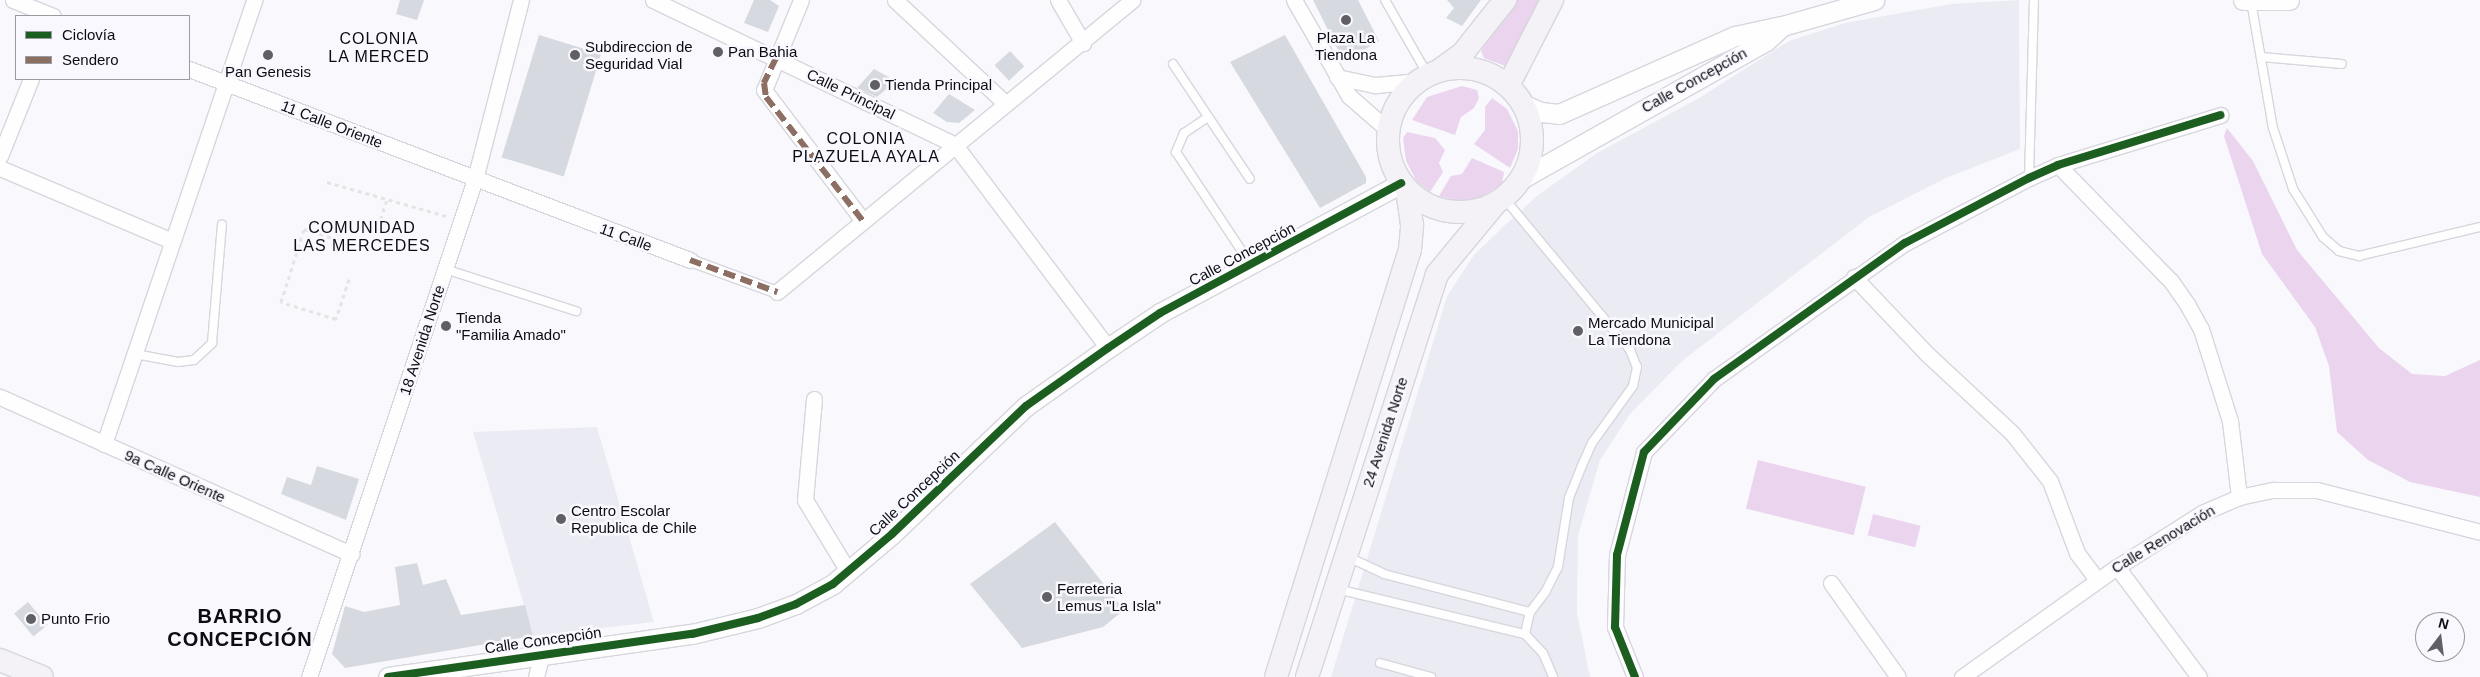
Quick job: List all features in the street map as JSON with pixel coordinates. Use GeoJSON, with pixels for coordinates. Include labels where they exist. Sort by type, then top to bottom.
{"type":"FeatureCollection","features":[{"type":"Feature","properties":{"kind":"main road"},"geometry":{"type":"LineString","coordinates":[[1429,76],[1476,70],[1508,86],[1522,104],[1530,124],[1532,146],[1521,179],[1500,201],[1474,211],[1453,212],[1432,207],[1404,187],[1390,161],[1388,130],[1398,102],[1429,76],[1463,53],[1506,0]]}},
{"type":"Feature","properties":{"kind":"main road"},"geometry":{"type":"LineString","coordinates":[[1508,86],[1552,0]]}},
{"type":"Feature","properties":{"kind":"main road","name":"24 Avenida Norte"},"geometry":{"type":"LineString","coordinates":[[1276,677],[1410,250],[1412,225],[1404,187]]}},
{"type":"Feature","properties":{"kind":"main road","name":"24 Avenida Norte"},"geometry":{"type":"LineString","coordinates":[[1306,677],[1438,274],[1500,201]]}},
{"type":"Feature","properties":{"kind":"main road"},"geometry":{"type":"LineString","coordinates":[[0,660],[42,677]]}},
{"type":"Feature","properties":{"kind":"street"},"geometry":{"type":"LineString","coordinates":[[13,0],[50,15]]}},
{"type":"Feature","properties":{"kind":"street"},"geometry":{"type":"LineString","coordinates":[[104,444],[254,0]]}},
{"type":"Feature","properties":{"kind":"street","name":"18 Avenida Norte"},"geometry":{"type":"LineString","coordinates":[[309,677],[462,221],[475,179],[521,0]]}},
{"type":"Feature","properties":{"kind":"street","name":"Calle Principal"},"geometry":{"type":"LineString","coordinates":[[653,0],[955,145],[1108,348]]}},
{"type":"Feature","properties":{"kind":"street"},"geometry":{"type":"LineString","coordinates":[[801,0],[764,83],[766,97],[864,221]]}},
{"type":"Feature","properties":{"kind":"street"},"geometry":{"type":"LineString","coordinates":[[895,0],[1005,103]]}},
{"type":"Feature","properties":{"kind":"street"},"geometry":{"type":"LineString","coordinates":[[1058,0],[1083,43]]}},
{"type":"Feature","properties":{"kind":"street"},"geometry":{"type":"LineString","coordinates":[[777,292],[1005,103],[1083,43],[1132,0]]}},
{"type":"Feature","properties":{"kind":"street"},"geometry":{"type":"LineString","coordinates":[[1294,0],[1349,96],[1388,130]]}},
{"type":"Feature","properties":{"kind":"street","name":"Calle Concepción"},"geometry":{"type":"LineString","coordinates":[[1521,179],[1766,41],[1782,26],[1874,0]]}},
{"type":"Feature","properties":{"kind":"street"},"geometry":{"type":"LineString","coordinates":[[2243,0],[2289,0]]}},
{"type":"Feature","properties":{"kind":"street"},"geometry":{"type":"LineString","coordinates":[[1522,104],[1541,112],[1559,114],[1735,36],[1782,26]]}},
{"type":"Feature","properties":{"kind":"street","name":"11 Calle Oriente"},"geometry":{"type":"LineString","coordinates":[[190,69],[475,179]]}},
{"type":"Feature","properties":{"kind":"street"},"geometry":{"type":"LineString","coordinates":[[1337,77],[1376,85],[1429,76]]}},
{"type":"Feature","properties":{"kind":"street"},"geometry":{"type":"LineString","coordinates":[[0,156],[31,80]]}},
{"type":"Feature","properties":{"kind":"street"},"geometry":{"type":"LineString","coordinates":[[1634,677],[1615,627],[1617,555],[1644,452],[1714,379],[1854,277],[1905,243],[2029,178],[2058,165],[2221,115]]}},
{"type":"Feature","properties":{"kind":"street"},"geometry":{"type":"LineString","coordinates":[[2058,165],[2171,281],[2201,329],[2230,421],[2239,497]]}},
{"type":"Feature","properties":{"kind":"street"},"geometry":{"type":"LineString","coordinates":[[0,168],[172,241]]}},
{"type":"Feature","properties":{"kind":"street","name":"11 Calle"},"geometry":{"type":"LineString","coordinates":[[475,179],[777,292]]}},
{"type":"Feature","properties":{"kind":"street","name":"Calle Concepción"},"geometry":{"type":"LineString","coordinates":[[388,677],[478,670],[542,653],[692,634],[758,618],[796,604],[848,571],[1026,406],[1108,348],[1160,313],[1404,187]]}},
{"type":"Feature","properties":{"kind":"street"},"geometry":{"type":"LineString","coordinates":[[1854,277],[2028,454],[2050,481],[2077,554],[2097,580]]}},
{"type":"Feature","properties":{"kind":"street","name":"9a Calle Oriente"},"geometry":{"type":"LineString","coordinates":[[0,397],[351,554]]}},
{"type":"Feature","properties":{"kind":"street"},"geometry":{"type":"LineString","coordinates":[[814,399],[805,500],[848,571]]}},
{"type":"Feature","properties":{"kind":"street","name":"Calle Renovación"},"geometry":{"type":"LineString","coordinates":[[1962,677],[2117,567],[2202,513],[2239,497],[2273,490],[2317,490],[2480,532]]}},
{"type":"Feature","properties":{"kind":"street"},"geometry":{"type":"LineString","coordinates":[[2117,567],[2199,677]]}},
{"type":"Feature","properties":{"kind":"street"},"geometry":{"type":"LineString","coordinates":[[1831,583],[1898,677]]}},
{"type":"Feature","properties":{"kind":"street"},"geometry":{"type":"LineString","coordinates":[[536,677],[542,653]]}},
{"type":"Feature","properties":{"kind":"lane"},"geometry":{"type":"LineString","coordinates":[[1385,0],[1429,76]]}},
{"type":"Feature","properties":{"kind":"lane"},"geometry":{"type":"LineString","coordinates":[[2029,178],[2034,0]]}},
{"type":"Feature","properties":{"kind":"lane"},"geometry":{"type":"LineString","coordinates":[[2251,1],[2273,128],[2293,189],[2323,237],[2339,251],[2359,256],[2480,227]]}},
{"type":"Feature","properties":{"kind":"lane"},"geometry":{"type":"LineString","coordinates":[[2261,57],[2342,64]]}},
{"type":"Feature","properties":{"kind":"lane"},"geometry":{"type":"LineString","coordinates":[[1173,64],[1250,180]]}},
{"type":"Feature","properties":{"kind":"lane"},"geometry":{"type":"LineString","coordinates":[[1208,117],[1184,133],[1176,152],[1251,265]]}},
{"type":"Feature","properties":{"kind":"lane"},"geometry":{"type":"LineString","coordinates":[[1500,201],[1630,350],[1637,366],[1633,386],[1592,443],[1581,468],[1569,498],[1558,567],[1546,591],[1530,612],[1524,634]]}},
{"type":"Feature","properties":{"kind":"lane"},"geometry":{"type":"LineString","coordinates":[[135,354],[178,362],[194,360],[212,343],[222,224]]}},
{"type":"Feature","properties":{"kind":"lane"},"geometry":{"type":"LineString","coordinates":[[445,269],[576,311]]}},
{"type":"Feature","properties":{"kind":"lane"},"geometry":{"type":"LineString","coordinates":[[1345,555],[1384,574],[1530,612]]}},
{"type":"Feature","properties":{"kind":"lane"},"geometry":{"type":"LineString","coordinates":[[1336,589],[1524,634],[1543,653],[1553,677]]}},
{"type":"Feature","properties":{"kind":"lane"},"geometry":{"type":"LineString","coordinates":[[1380,663],[1431,677]]}},
{"type":"Feature","properties":{"kind":"path"},"geometry":{"type":"LineString","coordinates":[[327,182],[462,221]]}},
{"type":"Feature","properties":{"kind":"path"},"geometry":{"type":"LineString","coordinates":[[349,279],[336,319],[281,302],[304,229],[371,250],[387,199]]}},
{"type":"Feature","properties":{"kind":"shaded area"},"geometry":{"type":"Polygon","coordinates":[[[1517,0],[1543,0],[1505,66],[1484,58],[1481,51],[1517,0]]]}},
{"type":"Feature","properties":{"kind":"shaded area","name":"Mercado Municipal La Tiendona"},"geometry":{"type":"Polygon","coordinates":[[[2019,0],[2020,149],[1946,178],[1869,217],[1682,361],[1630,414],[1600,460],[1578,536],[1577,613],[1590,677],[1331,677],[1447,296],[1474,255],[1537,196],[1597,153],[1699,98],[1789,41],[1845,23],[1951,4],[2019,0]]]}},
{"type":"Feature","properties":{"kind":"shaded area"},"geometry":{"type":"Polygon","coordinates":[[[1462,86],[1477,90],[1479,98],[1474,108],[1461,117],[1455,135],[1412,120],[1427,97],[1462,86]]]}},
{"type":"Feature","properties":{"kind":"shaded area"},"geometry":{"type":"Polygon","coordinates":[[[1492,98],[1507,109],[1518,131],[1518,149],[1510,168],[1474,144],[1485,130],[1485,107],[1492,98]]]}},
{"type":"Feature","properties":{"kind":"shaded area"},"geometry":{"type":"Polygon","coordinates":[[[2227,128],[2253,161],[2297,250],[2379,348],[2412,374],[2445,376],[2480,360],[2480,497],[2410,482],[2368,460],[2337,432],[2329,366],[2315,327],[2262,254],[2224,136],[2227,128]]]}},
{"type":"Feature","properties":{"kind":"shaded area"},"geometry":{"type":"Polygon","coordinates":[[[1407,132],[1435,138],[1445,150],[1439,163],[1443,172],[1430,192],[1417,182],[1406,161],[1403,138],[1407,132]]]}},
{"type":"Feature","properties":{"kind":"shaded area"},"geometry":{"type":"Polygon","coordinates":[[[1472,158],[1504,172],[1502,184],[1476,200],[1458,201],[1439,196],[1451,176],[1462,174],[1472,158]]]}},
{"type":"Feature","properties":{"kind":"shaded area","name":"Centro Escolar Republica de Chile"},"geometry":{"type":"Polygon","coordinates":[[[597,427],[654,622],[533,636],[473,432],[597,427]]]}},
{"type":"Feature","properties":{"kind":"shaded area"},"geometry":{"type":"Polygon","coordinates":[[[1758,460],[1866,487],[1854,535],[1746,509],[1758,460]]]}},
{"type":"Feature","properties":{"kind":"shaded area"},"geometry":{"type":"Polygon","coordinates":[[[1873,514],[1921,526],[1915,547],[1868,535],[1873,514]]]}},
{"type":"Feature","properties":{"kind":"building"},"geometry":{"type":"Polygon","coordinates":[[[400,0],[424,0],[417,20],[396,14],[400,0]]]}},
{"type":"Feature","properties":{"kind":"building"},"geometry":{"type":"Polygon","coordinates":[[[754,0],[770,0],[779,6],[768,32],[744,23],[754,0]]]}},
{"type":"Feature","properties":{"kind":"building","name":"Plaza La Tiendona"},"geometry":{"type":"Polygon","coordinates":[[[1313,0],[1358,0],[1379,41],[1344,62],[1313,0]]]}},
{"type":"Feature","properties":{"kind":"building"},"geometry":{"type":"Polygon","coordinates":[[[1447,0],[1481,0],[1462,26],[1446,18],[1454,8],[1447,0]]]}},
{"type":"Feature","properties":{"kind":"building"},"geometry":{"type":"Polygon","coordinates":[[[539,35],[601,54],[564,176],[502,157],[539,35]]]}},
{"type":"Feature","properties":{"kind":"building"},"geometry":{"type":"Polygon","coordinates":[[[1285,35],[1366,177],[1366,183],[1320,208],[1230,62],[1285,35]]]}},
{"type":"Feature","properties":{"kind":"building"},"geometry":{"type":"Polygon","coordinates":[[[1010,51],[1024,66],[1009,81],[995,65],[1010,51]]]}},
{"type":"Feature","properties":{"kind":"building","name":"Tienda Principal"},"geometry":{"type":"Polygon","coordinates":[[[874,69],[896,81],[877,97],[857,88],[874,69]]]}},
{"type":"Feature","properties":{"kind":"building"},"geometry":{"type":"Polygon","coordinates":[[[949,94],[975,110],[959,123],[947,122],[933,113],[949,94]]]}},
{"type":"Feature","properties":{"kind":"building"},"geometry":{"type":"Polygon","coordinates":[[[317,466],[359,479],[346,520],[281,494],[287,477],[311,485],[317,466]]]}},
{"type":"Feature","properties":{"kind":"building","name":"Ferreteria Lemus \"La Isla\""},"geometry":{"type":"Polygon","coordinates":[[[1055,522],[1124,610],[1103,627],[1022,648],[970,584],[1055,522]]]}},
{"type":"Feature","properties":{"kind":"building"},"geometry":{"type":"Polygon","coordinates":[[[417,563],[423,585],[446,579],[461,615],[525,605],[533,636],[345,668],[332,654],[345,606],[364,612],[400,605],[395,567],[417,563]]]}},
{"type":"Feature","properties":{"kind":"building","name":"Punto Frio"},"geometry":{"type":"Polygon","coordinates":[[[28,602],[47,625],[33,637],[14,614],[28,602]]]}},
{"type":"Feature","properties":{"kind":"marked path"},"geometry":{"type":"LineString","coordinates":[[776,58],[764,83],[766,97],[863,221]]}},
{"type":"Feature","properties":{"kind":"marked path"},"geometry":{"type":"LineString","coordinates":[[690,260],[777,292]]}},
{"type":"Feature","properties":{"kind":"cycle path"},"geometry":{"type":"LineString","coordinates":[[1635,677],[1615,627],[1617,555],[1644,452],[1714,379],[1905,243],[2029,178],[2058,165],[2221,115]]}},
{"type":"Feature","properties":{"kind":"cycle path"},"geometry":{"type":"LineString","coordinates":[[388,677],[692,634],[758,618],[796,604],[833,584],[892,534],[1026,406],[1108,348],[1160,313],[1401,183]]}},
{"type":"Feature","properties":{"kind":"place","name":"Plaza La Tiendona"},"geometry":{"type":"Point","coordinates":[1346,20]}},
{"type":"Feature","properties":{"kind":"place","name":"Pan Bahia"},"geometry":{"type":"Point","coordinates":[718,52]}},
{"type":"Feature","properties":{"kind":"place","name":"Pan Genesis"},"geometry":{"type":"Point","coordinates":[268,55]}},
{"type":"Feature","properties":{"kind":"place","name":"Subdireccion de Seguridad Vial"},"geometry":{"type":"Point","coordinates":[575,55]}},
{"type":"Feature","properties":{"kind":"place","name":"Tienda Principal"},"geometry":{"type":"Point","coordinates":[875,85]}},
{"type":"Feature","properties":{"kind":"place","name":"Tienda \"Familia Amado\""},"geometry":{"type":"Point","coordinates":[446,326]}},
{"type":"Feature","properties":{"kind":"place","name":"Mercado Municipal La Tiendona"},"geometry":{"type":"Point","coordinates":[1578,331]}},
{"type":"Feature","properties":{"kind":"place","name":"Centro Escolar Republica de Chile"},"geometry":{"type":"Point","coordinates":[561,519]}},
{"type":"Feature","properties":{"kind":"place","name":"Ferreteria Lemus \"La Isla\""},"geometry":{"type":"Point","coordinates":[1047,597]}},
{"type":"Feature","properties":{"kind":"place","name":"Punto Frio"},"geometry":{"type":"Point","coordinates":[31,619]}},
{"type":"Feature","properties":{"kind":"district","name":"COLONIA LA MERCED"},"geometry":{"type":"Point","coordinates":[379,48]}},
{"type":"Feature","properties":{"kind":"district","name":"COLONIA PLAZUELA AYALA"},"geometry":{"type":"Point","coordinates":[866,148]}},
{"type":"Feature","properties":{"kind":"district","name":"COMUNIDAD LAS MERCEDES"},"geometry":{"type":"Point","coordinates":[362,237]}},
{"type":"Feature","properties":{"kind":"district","name":"BARRIO CONCEPCIÓN"},"geometry":{"type":"Point","coordinates":[240,628]}}]}
